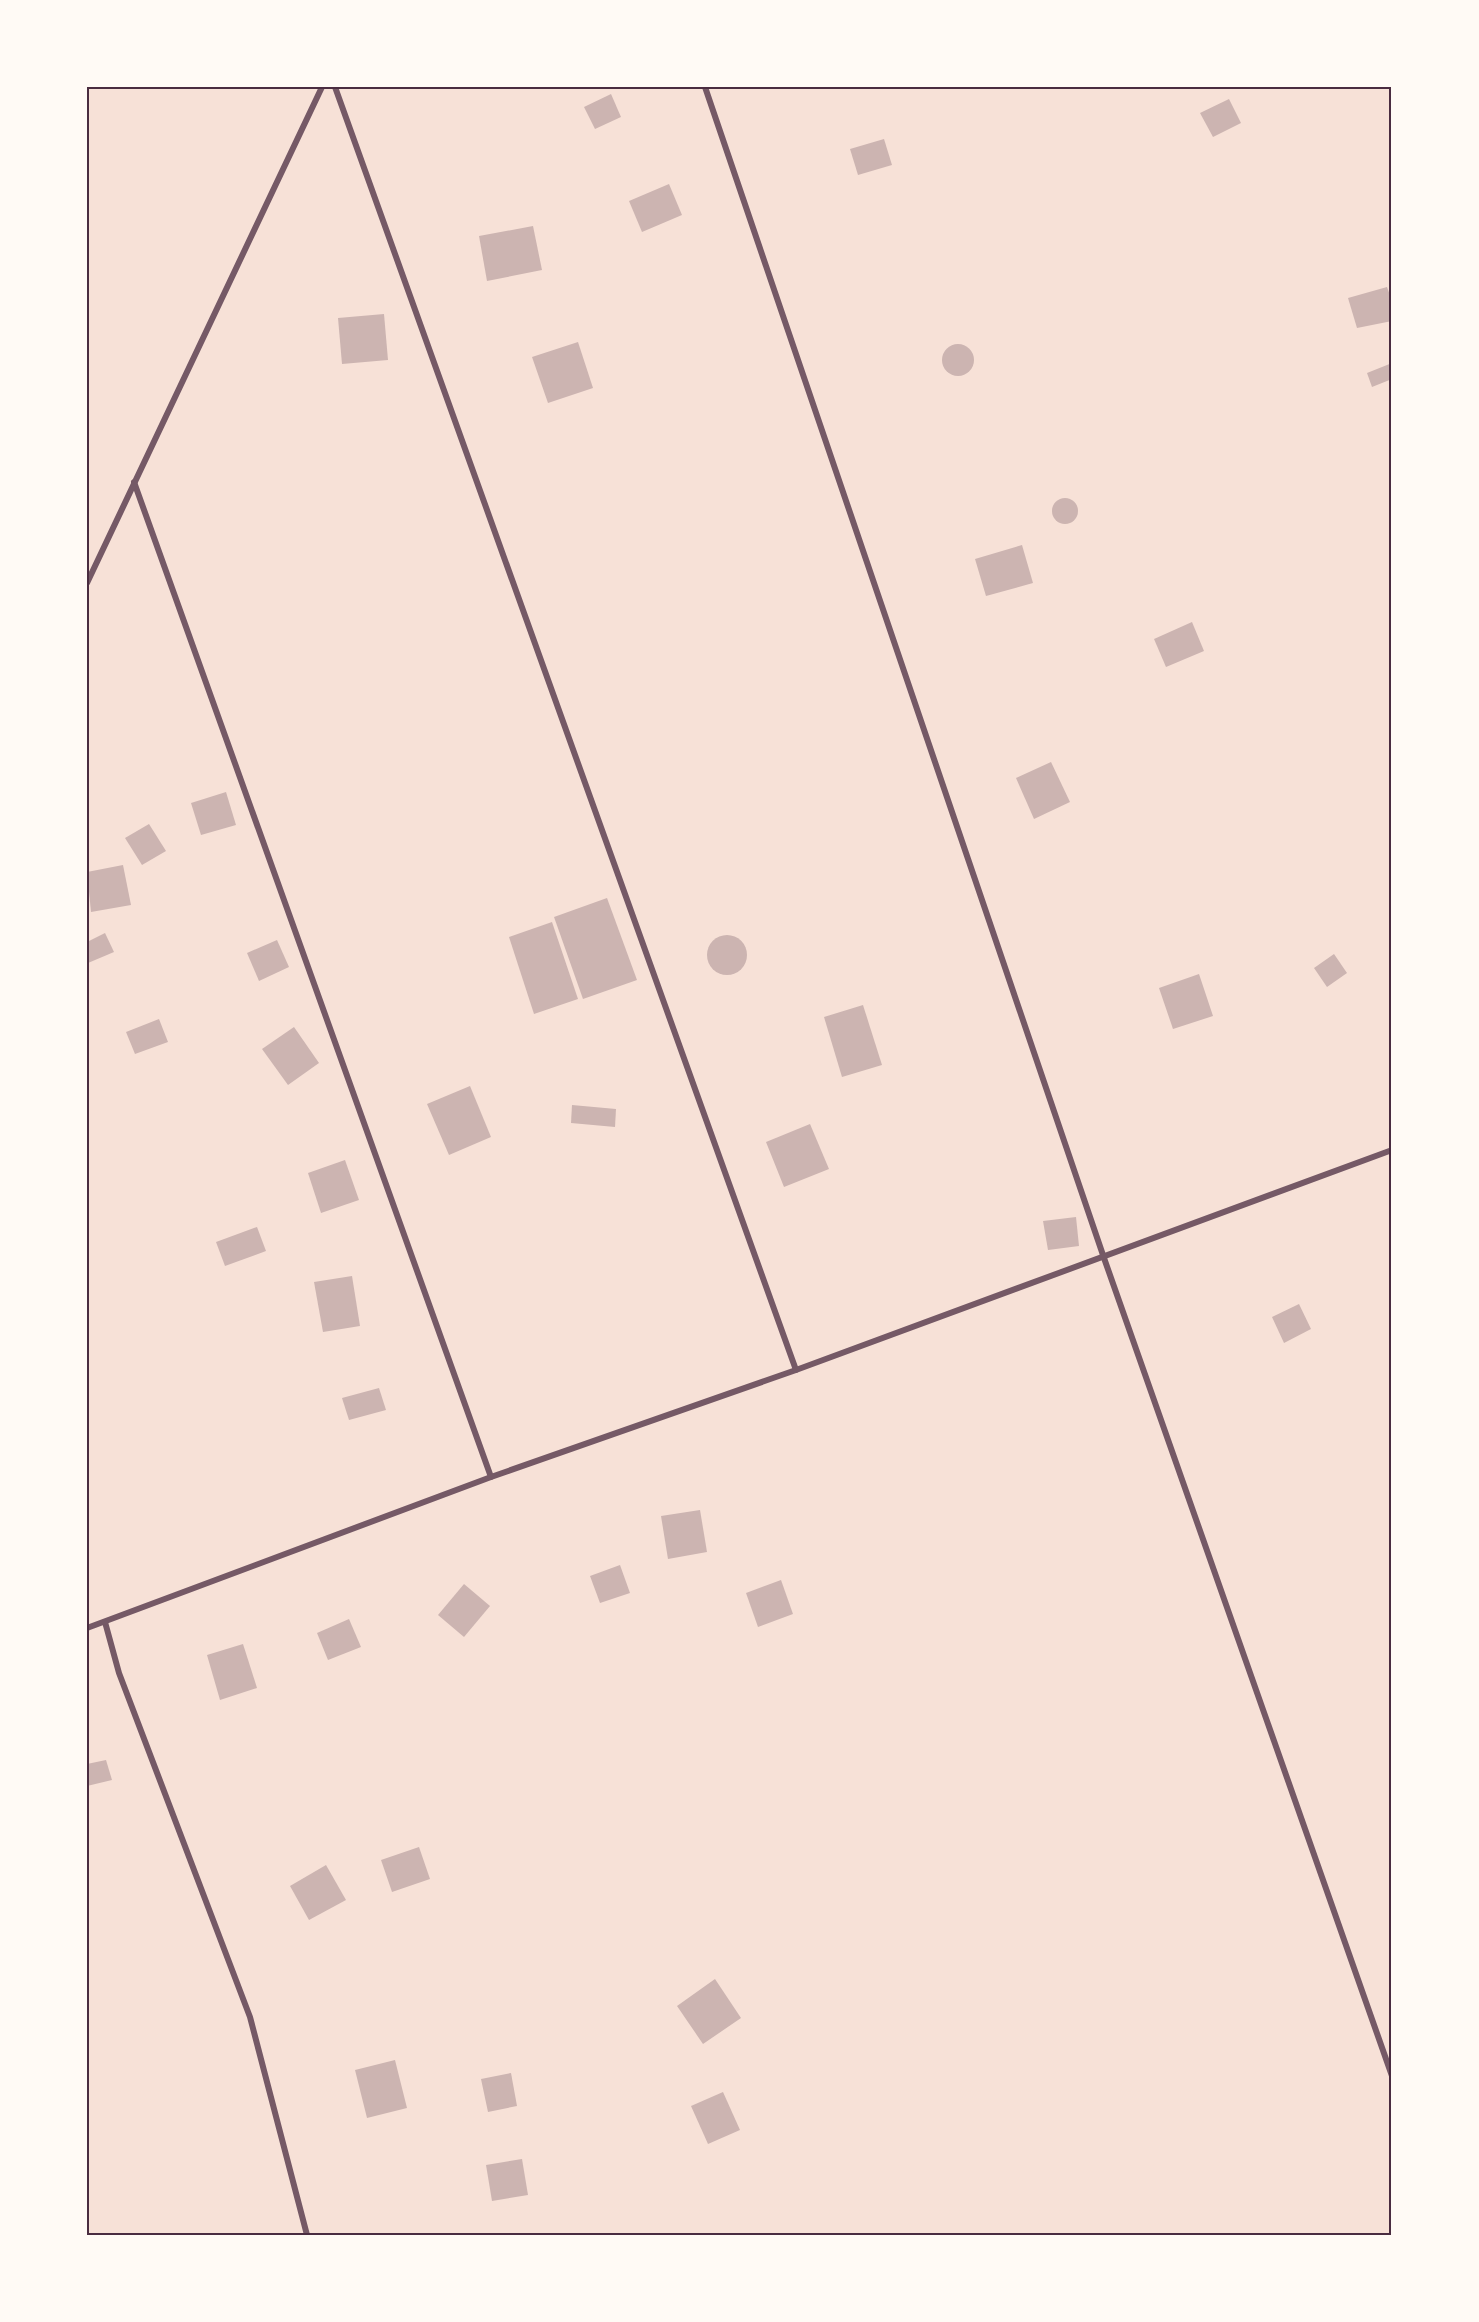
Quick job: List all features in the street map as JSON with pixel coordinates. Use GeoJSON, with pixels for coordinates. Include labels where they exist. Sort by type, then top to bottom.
{"type":"FeatureCollection","features":[{"type":"Feature","properties":{"kind":"street"},"geometry":{"type":"LineString","coordinates":[[87,583],[322,87]]}},
{"type":"Feature","properties":{"kind":"street"},"geometry":{"type":"LineString","coordinates":[[335,87],[796,1370]]}},
{"type":"Feature","properties":{"kind":"street"},"geometry":{"type":"LineString","coordinates":[[705,87],[1104,1258],[1392,2076]]}},
{"type":"Feature","properties":{"kind":"street"},"geometry":{"type":"LineString","coordinates":[[134,482],[490,1477]]}},
{"type":"Feature","properties":{"kind":"street"},"geometry":{"type":"LineString","coordinates":[[87,1628],[490,1477],[796,1370],[1392,1150]]}},
{"type":"Feature","properties":{"kind":"street"},"geometry":{"type":"LineString","coordinates":[[105,1622],[120,1673],[250,2017],[307,2235]]}},
{"type":"Feature","properties":{"kind":"building"},"geometry":{"type":"Polygon","coordinates":[[[611,94],[621,117],[595,129],[584,107],[611,94]]]}},
{"type":"Feature","properties":{"kind":"building"},"geometry":{"type":"Polygon","coordinates":[[[1229,99],[1241,123],[1213,137],[1200,113],[1229,99]]]}},
{"type":"Feature","properties":{"kind":"building"},"geometry":{"type":"Polygon","coordinates":[[[884,139],[892,165],[858,175],[850,149],[884,139]]]}},
{"type":"Feature","properties":{"kind":"building"},"geometry":{"type":"Polygon","coordinates":[[[669,184],[682,215],[642,232],[629,201],[669,184]]]}},
{"type":"Feature","properties":{"kind":"building"},"geometry":{"type":"Polygon","coordinates":[[[533,226],[542,270],[487,281],[479,236],[533,226]]]}},
{"type":"Feature","properties":{"kind":"building"},"geometry":{"type":"Polygon","coordinates":[[[1387,287],[1392,301],[1392,321],[1357,328],[1348,298],[1387,287]]]}},
{"type":"Feature","properties":{"kind":"building"},"geometry":{"type":"Polygon","coordinates":[[[384,314],[388,360],[342,364],[338,318],[384,314]]]}},
{"type":"Feature","properties":{"kind":"building"},"geometry":{"type":"Polygon","coordinates":[[[578,342],[593,388],[548,403],[532,357],[578,342]]]}},
{"type":"Feature","properties":{"kind":"building"},"geometry":{"type":"Polygon","coordinates":[[[958,344],[969,349],[974,360],[969,371],[958,376],[947,371],[942,360],[947,349],[958,344]]]}},
{"type":"Feature","properties":{"kind":"building"},"geometry":{"type":"Polygon","coordinates":[[[1392,363],[1392,379],[1372,387],[1367,373],[1392,363]]]}},
{"type":"Feature","properties":{"kind":"building"},"geometry":{"type":"Polygon","coordinates":[[[1065,498],[1074,502],[1078,511],[1074,520],[1065,524],[1056,520],[1052,511],[1056,502],[1065,498]]]}},
{"type":"Feature","properties":{"kind":"building"},"geometry":{"type":"Polygon","coordinates":[[[1022,545],[1033,583],[986,596],[975,559],[1022,545]]]}},
{"type":"Feature","properties":{"kind":"building"},"geometry":{"type":"Polygon","coordinates":[[[1192,622],[1204,651],[1166,667],[1154,639],[1192,622]]]}},
{"type":"Feature","properties":{"kind":"building"},"geometry":{"type":"Polygon","coordinates":[[[1051,762],[1070,802],[1034,819],[1016,778],[1051,762]]]}},
{"type":"Feature","properties":{"kind":"building"},"geometry":{"type":"Polygon","coordinates":[[[226,792],[236,825],[201,835],[191,803],[226,792]]]}},
{"type":"Feature","properties":{"kind":"building"},"geometry":{"type":"Polygon","coordinates":[[[149,824],[166,851],[142,865],[125,838],[149,824]]]}},
{"type":"Feature","properties":{"kind":"building"},"geometry":{"type":"Polygon","coordinates":[[[123,865],[131,905],[91,912],[87,872],[123,865]]]}},
{"type":"Feature","properties":{"kind":"building"},"geometry":{"type":"Polygon","coordinates":[[[607,898],[637,980],[583,999],[554,917],[607,898]]]}},
{"type":"Feature","properties":{"kind":"building"},"geometry":{"type":"Polygon","coordinates":[[[552,922],[578,999],[534,1014],[509,937],[552,922]]]}},
{"type":"Feature","properties":{"kind":"building"},"geometry":{"type":"Polygon","coordinates":[[[105,933],[114,952],[88,963],[87,942],[105,933]]]}},
{"type":"Feature","properties":{"kind":"building"},"geometry":{"type":"Polygon","coordinates":[[[727,935],[741,941],[747,955],[741,969],[727,975],[713,969],[707,955],[713,941],[727,935]]]}},
{"type":"Feature","properties":{"kind":"building"},"geometry":{"type":"Polygon","coordinates":[[[277,940],[289,967],[259,981],[247,953],[277,940]]]}},
{"type":"Feature","properties":{"kind":"building"},"geometry":{"type":"Polygon","coordinates":[[[1334,954],[1347,973],[1327,987],[1314,968],[1334,954]]]}},
{"type":"Feature","properties":{"kind":"building"},"geometry":{"type":"Polygon","coordinates":[[[1199,974],[1213,1016],[1173,1029],[1159,988],[1199,974]]]}},
{"type":"Feature","properties":{"kind":"building"},"geometry":{"type":"Polygon","coordinates":[[[863,1005],[882,1065],[842,1077],[824,1017],[863,1005]]]}},
{"type":"Feature","properties":{"kind":"building"},"geometry":{"type":"Polygon","coordinates":[[[159,1019],[168,1042],[135,1054],[126,1032],[159,1019]]]}},
{"type":"Feature","properties":{"kind":"building"},"geometry":{"type":"Polygon","coordinates":[[[294,1027],[319,1063],[288,1085],[262,1049],[294,1027]]]}},
{"type":"Feature","properties":{"kind":"building"},"geometry":{"type":"Polygon","coordinates":[[[470,1086],[491,1137],[449,1155],[427,1104],[470,1086]]]}},
{"type":"Feature","properties":{"kind":"building"},"geometry":{"type":"Polygon","coordinates":[[[572,1105],[616,1109],[615,1127],[571,1123],[572,1105]]]}},
{"type":"Feature","properties":{"kind":"building"},"geometry":{"type":"Polygon","coordinates":[[[810,1124],[829,1169],[784,1187],[766,1142],[810,1124]]]}},
{"type":"Feature","properties":{"kind":"building"},"geometry":{"type":"Polygon","coordinates":[[[345,1160],[359,1200],[321,1213],[308,1173],[345,1160]]]}},
{"type":"Feature","properties":{"kind":"building"},"geometry":{"type":"Polygon","coordinates":[[[1076,1217],[1079,1246],[1048,1250],[1043,1221],[1076,1217]]]}},
{"type":"Feature","properties":{"kind":"building"},"geometry":{"type":"Polygon","coordinates":[[[257,1227],[266,1251],[225,1266],[216,1242],[257,1227]]]}},
{"type":"Feature","properties":{"kind":"building"},"geometry":{"type":"Polygon","coordinates":[[[352,1276],[360,1326],[323,1332],[314,1282],[352,1276]]]}},
{"type":"Feature","properties":{"kind":"building"},"geometry":{"type":"Polygon","coordinates":[[[1299,1304],[1311,1329],[1284,1343],[1272,1317],[1299,1304]]]}},
{"type":"Feature","properties":{"kind":"building"},"geometry":{"type":"Polygon","coordinates":[[[379,1388],[386,1410],[349,1420],[342,1398],[379,1388]]]}},
{"type":"Feature","properties":{"kind":"building"},"geometry":{"type":"Polygon","coordinates":[[[700,1510],[707,1552],[668,1559],[661,1516],[700,1510]]]}},
{"type":"Feature","properties":{"kind":"building"},"geometry":{"type":"Polygon","coordinates":[[[620,1565],[630,1593],[600,1603],[590,1576],[620,1565]]]}},
{"type":"Feature","properties":{"kind":"building"},"geometry":{"type":"Polygon","coordinates":[[[781,1580],[793,1614],[758,1627],[746,1593],[781,1580]]]}},
{"type":"Feature","properties":{"kind":"building"},"geometry":{"type":"Polygon","coordinates":[[[464,1584],[490,1606],[464,1637],[438,1615],[464,1584]]]}},
{"type":"Feature","properties":{"kind":"building"},"geometry":{"type":"Polygon","coordinates":[[[349,1619],[361,1647],[328,1660],[317,1633],[349,1619]]]}},
{"type":"Feature","properties":{"kind":"building"},"geometry":{"type":"Polygon","coordinates":[[[243,1644],[257,1688],[220,1700],[207,1655],[243,1644]]]}},
{"type":"Feature","properties":{"kind":"building"},"geometry":{"type":"Polygon","coordinates":[[[106,1760],[112,1780],[87,1786],[87,1764],[106,1760]]]}},
{"type":"Feature","properties":{"kind":"building"},"geometry":{"type":"Polygon","coordinates":[[[419,1847],[430,1879],[392,1892],[381,1860],[419,1847]]]}},
{"type":"Feature","properties":{"kind":"building"},"geometry":{"type":"Polygon","coordinates":[[[326,1865],[346,1900],[309,1920],[290,1886],[326,1865]]]}},
{"type":"Feature","properties":{"kind":"building"},"geometry":{"type":"Polygon","coordinates":[[[715,1979],[741,2018],[703,2044],[677,2006],[715,1979]]]}},
{"type":"Feature","properties":{"kind":"building"},"geometry":{"type":"Polygon","coordinates":[[[395,2060],[407,2108],[367,2118],[355,2070],[395,2060]]]}},
{"type":"Feature","properties":{"kind":"building"},"geometry":{"type":"Polygon","coordinates":[[[511,2073],[517,2106],[488,2112],[481,2079],[511,2073]]]}},
{"type":"Feature","properties":{"kind":"building"},"geometry":{"type":"Polygon","coordinates":[[[723,2092],[740,2130],[708,2144],[691,2106],[723,2092]]]}},
{"type":"Feature","properties":{"kind":"building"},"geometry":{"type":"Polygon","coordinates":[[[522,2159],[528,2195],[492,2201],[486,2165],[522,2159]]]}}]}
